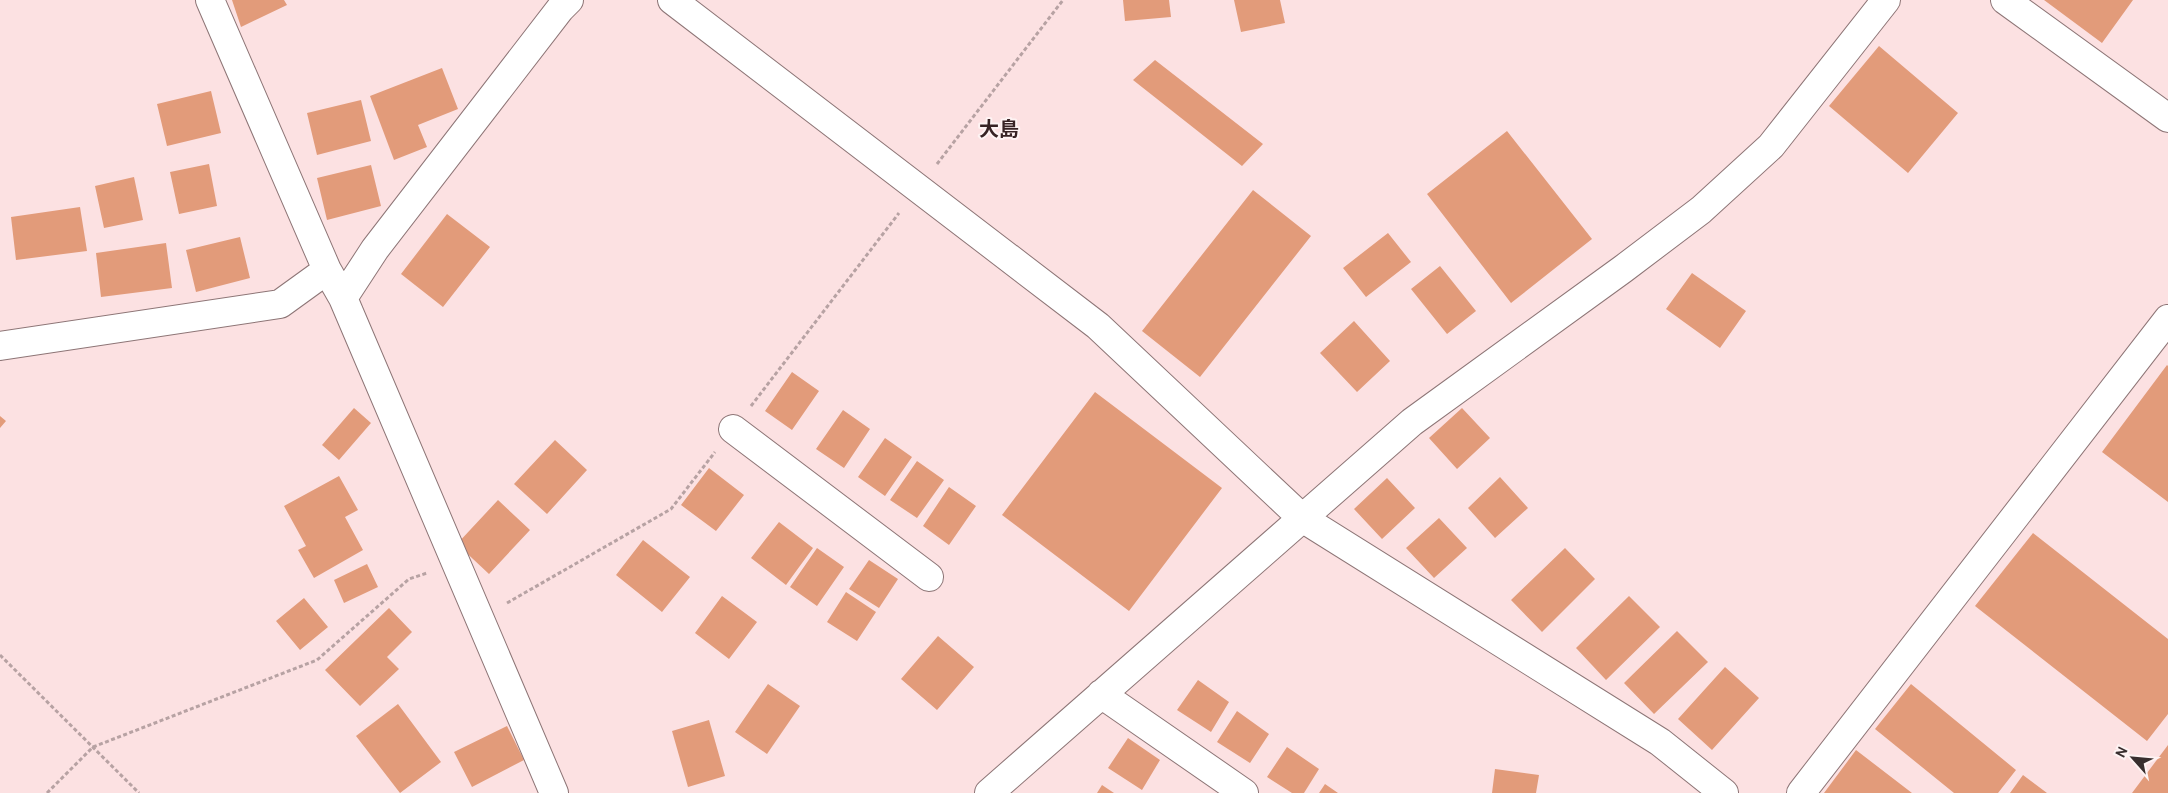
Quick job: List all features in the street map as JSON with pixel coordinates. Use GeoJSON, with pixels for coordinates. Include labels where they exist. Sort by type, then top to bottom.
{"type":"FeatureCollection","features":[{"type":"Feature","properties":{"kind":"street"},"geometry":{"type":"LineString","coordinates":[[210,0],[327,270],[343,298],[554,793]]}},
{"type":"Feature","properties":{"kind":"street"},"geometry":{"type":"LineString","coordinates":[[343,298],[380,241],[560,9],[569,0]]}},
{"type":"Feature","properties":{"kind":"street"},"geometry":{"type":"LineString","coordinates":[[672,0],[1098,326],[1302,518],[1660,742],[1724,793]]}},
{"type":"Feature","properties":{"kind":"street"},"geometry":{"type":"LineString","coordinates":[[989,793],[1412,422],[1701,210],[1771,146],[1886,0]]}},
{"type":"Feature","properties":{"kind":"street"},"geometry":{"type":"LineString","coordinates":[[2004,0],[2168,118]]}},
{"type":"Feature","properties":{"kind":"street"},"geometry":{"type":"LineString","coordinates":[[0,346],[280,304],[327,270]]}},
{"type":"Feature","properties":{"kind":"street"},"geometry":{"type":"LineString","coordinates":[[1801,793],[2168,319]]}},
{"type":"Feature","properties":{"kind":"street"},"geometry":{"type":"LineString","coordinates":[[733,429],[929,578]]}},
{"type":"Feature","properties":{"kind":"street"},"geometry":{"type":"LineString","coordinates":[[1101,694],[1244,793]]}},
{"type":"Feature","properties":{"kind":"path"},"geometry":{"type":"LineString","coordinates":[[480,619],[671,509],[1063,0]]}},
{"type":"Feature","properties":{"kind":"path"},"geometry":{"type":"LineString","coordinates":[[47,793],[93,747],[317,660],[409,579],[457,564]]}},
{"type":"Feature","properties":{"kind":"path"},"geometry":{"type":"LineString","coordinates":[[0,655],[139,793]]}},
{"type":"Feature","properties":{"kind":"building"},"geometry":{"type":"Polygon","coordinates":[[[232,0],[284,0],[287,5],[241,27],[232,0]]]}},
{"type":"Feature","properties":{"kind":"building"},"geometry":{"type":"Polygon","coordinates":[[[1123,0],[1169,0],[1171,17],[1125,21],[1123,0]]]}},
{"type":"Feature","properties":{"kind":"building"},"geometry":{"type":"Polygon","coordinates":[[[1234,0],[1280,0],[1285,23],[1241,32],[1234,0]]]}},
{"type":"Feature","properties":{"kind":"building"},"geometry":{"type":"Polygon","coordinates":[[[2044,0],[2133,0],[2102,43],[2044,0]]]}},
{"type":"Feature","properties":{"kind":"building"},"geometry":{"type":"Polygon","coordinates":[[[1879,46],[1958,113],[1908,173],[1829,106],[1879,46]]]}},
{"type":"Feature","properties":{"kind":"building"},"geometry":{"type":"Polygon","coordinates":[[[1155,60],[1263,144],[1242,166],[1133,80],[1155,60]]]}},
{"type":"Feature","properties":{"kind":"building"},"geometry":{"type":"Polygon","coordinates":[[[442,68],[458,109],[418,125],[427,147],[394,160],[370,96],[442,68]]]}},
{"type":"Feature","properties":{"kind":"building"},"geometry":{"type":"Polygon","coordinates":[[[211,91],[221,133],[167,146],[157,104],[211,91]]]}},
{"type":"Feature","properties":{"kind":"building"},"geometry":{"type":"Polygon","coordinates":[[[361,100],[371,141],[317,155],[307,113],[361,100]]]}},
{"type":"Feature","properties":{"kind":"building"},"geometry":{"type":"Polygon","coordinates":[[[1507,131],[1592,239],[1511,303],[1427,194],[1507,131]]]}},
{"type":"Feature","properties":{"kind":"building"},"geometry":{"type":"Polygon","coordinates":[[[209,164],[217,206],[179,214],[170,172],[209,164]]]}},
{"type":"Feature","properties":{"kind":"building"},"geometry":{"type":"Polygon","coordinates":[[[371,165],[381,206],[327,220],[317,178],[371,165]]]}},
{"type":"Feature","properties":{"kind":"building"},"geometry":{"type":"Polygon","coordinates":[[[134,177],[143,220],[104,228],[95,186],[134,177]]]}},
{"type":"Feature","properties":{"kind":"building"},"geometry":{"type":"Polygon","coordinates":[[[1253,190],[1311,236],[1200,377],[1142,331],[1253,190]]]}},
{"type":"Feature","properties":{"kind":"building"},"geometry":{"type":"Polygon","coordinates":[[[80,207],[87,251],[16,260],[11,217],[80,207]]]}},
{"type":"Feature","properties":{"kind":"building"},"geometry":{"type":"Polygon","coordinates":[[[447,214],[490,247],[443,307],[401,274],[447,214]]]}},
{"type":"Feature","properties":{"kind":"building"},"geometry":{"type":"Polygon","coordinates":[[[1388,233],[1411,262],[1366,297],[1343,268],[1388,233]]]}},
{"type":"Feature","properties":{"kind":"building"},"geometry":{"type":"Polygon","coordinates":[[[240,237],[250,278],[196,292],[186,250],[240,237]]]}},
{"type":"Feature","properties":{"kind":"building"},"geometry":{"type":"Polygon","coordinates":[[[166,243],[172,288],[101,297],[96,253],[166,243]]]}},
{"type":"Feature","properties":{"kind":"building"},"geometry":{"type":"Polygon","coordinates":[[[1440,266],[1476,311],[1447,334],[1411,289],[1440,266]]]}},
{"type":"Feature","properties":{"kind":"building"},"geometry":{"type":"Polygon","coordinates":[[[1692,273],[1746,311],[1720,348],[1666,309],[1692,273]]]}},
{"type":"Feature","properties":{"kind":"building"},"geometry":{"type":"Polygon","coordinates":[[[1354,321],[1390,361],[1357,392],[1320,353],[1354,321]]]}},
{"type":"Feature","properties":{"kind":"building"},"geometry":{"type":"Polygon","coordinates":[[[2168,366],[2168,502],[2102,452],[2168,366]]]}},
{"type":"Feature","properties":{"kind":"building"},"geometry":{"type":"Polygon","coordinates":[[[792,372],[819,391],[792,430],[765,411],[792,372]]]}},
{"type":"Feature","properties":{"kind":"building"},"geometry":{"type":"Polygon","coordinates":[[[1095,392],[1222,488],[1129,611],[1002,515],[1095,392]]]}},
{"type":"Feature","properties":{"kind":"building"},"geometry":{"type":"Polygon","coordinates":[[[354,408],[371,423],[339,460],[322,445],[354,408]]]}},
{"type":"Feature","properties":{"kind":"building"},"geometry":{"type":"Polygon","coordinates":[[[1462,408],[1490,438],[1457,469],[1429,438],[1462,408]]]}},
{"type":"Feature","properties":{"kind":"building"},"geometry":{"type":"Polygon","coordinates":[[[843,410],[870,429],[844,468],[816,449],[843,410]]]}},
{"type":"Feature","properties":{"kind":"building"},"geometry":{"type":"Polygon","coordinates":[[[0,416],[6,421],[0,428],[0,416]]]}},
{"type":"Feature","properties":{"kind":"building"},"geometry":{"type":"Polygon","coordinates":[[[885,438],[912,457],[885,496],[858,477],[885,438]]]}},
{"type":"Feature","properties":{"kind":"building"},"geometry":{"type":"Polygon","coordinates":[[[555,440],[587,470],[547,514],[514,484],[555,440]]]}},
{"type":"Feature","properties":{"kind":"building"},"geometry":{"type":"Polygon","coordinates":[[[917,461],[944,480],[917,518],[890,500],[917,461]]]}},
{"type":"Feature","properties":{"kind":"building"},"geometry":{"type":"Polygon","coordinates":[[[709,468],[744,495],[716,531],[681,505],[709,468]]]}},
{"type":"Feature","properties":{"kind":"building"},"geometry":{"type":"Polygon","coordinates":[[[339,476],[358,510],[345,517],[363,550],[314,578],[298,550],[306,546],[284,506],[339,476]]]}},
{"type":"Feature","properties":{"kind":"building"},"geometry":{"type":"Polygon","coordinates":[[[1500,477],[1528,508],[1495,538],[1468,508],[1500,477]]]}},
{"type":"Feature","properties":{"kind":"building"},"geometry":{"type":"Polygon","coordinates":[[[1387,478],[1415,508],[1382,539],[1354,509],[1387,478]]]}},
{"type":"Feature","properties":{"kind":"building"},"geometry":{"type":"Polygon","coordinates":[[[949,487],[976,506],[949,545],[923,526],[949,487]]]}},
{"type":"Feature","properties":{"kind":"building"},"geometry":{"type":"Polygon","coordinates":[[[498,500],[530,530],[489,574],[457,544],[498,500]]]}},
{"type":"Feature","properties":{"kind":"building"},"geometry":{"type":"Polygon","coordinates":[[[1439,518],[1467,548],[1434,578],[1406,548],[1439,518]]]}},
{"type":"Feature","properties":{"kind":"building"},"geometry":{"type":"Polygon","coordinates":[[[779,522],[813,548],[786,585],[751,558],[779,522]]]}},
{"type":"Feature","properties":{"kind":"building"},"geometry":{"type":"Polygon","coordinates":[[[2033,533],[2168,639],[2168,714],[2147,741],[1975,606],[2033,533]]]}},
{"type":"Feature","properties":{"kind":"building"},"geometry":{"type":"Polygon","coordinates":[[[643,540],[690,577],[662,612],[616,575],[643,540]]]}},
{"type":"Feature","properties":{"kind":"building"},"geometry":{"type":"Polygon","coordinates":[[[817,548],[844,567],[817,606],[790,587],[817,548]]]}},
{"type":"Feature","properties":{"kind":"building"},"geometry":{"type":"Polygon","coordinates":[[[1565,548],[1595,579],[1542,632],[1511,600],[1565,548]]]}},
{"type":"Feature","properties":{"kind":"building"},"geometry":{"type":"Polygon","coordinates":[[[869,560],[898,579],[879,608],[849,589],[869,560]]]}},
{"type":"Feature","properties":{"kind":"building"},"geometry":{"type":"Polygon","coordinates":[[[367,564],[378,587],[344,603],[334,580],[367,564]]]}},
{"type":"Feature","properties":{"kind":"building"},"geometry":{"type":"Polygon","coordinates":[[[846,592],[876,612],[857,641],[827,622],[846,592]]]}},
{"type":"Feature","properties":{"kind":"building"},"geometry":{"type":"Polygon","coordinates":[[[722,596],[757,622],[729,659],[695,633],[722,596]]]}},
{"type":"Feature","properties":{"kind":"building"},"geometry":{"type":"Polygon","coordinates":[[[1629,596],[1660,627],[1606,680],[1576,648],[1629,596]]]}},
{"type":"Feature","properties":{"kind":"building"},"geometry":{"type":"Polygon","coordinates":[[[304,598],[328,627],[300,650],[276,621],[304,598]]]}},
{"type":"Feature","properties":{"kind":"building"},"geometry":{"type":"Polygon","coordinates":[[[389,608],[412,632],[387,657],[399,669],[360,706],[325,670],[389,608]]]}},
{"type":"Feature","properties":{"kind":"building"},"geometry":{"type":"Polygon","coordinates":[[[1677,631],[1708,662],[1654,714],[1624,683],[1677,631]]]}},
{"type":"Feature","properties":{"kind":"building"},"geometry":{"type":"Polygon","coordinates":[[[938,636],[974,667],[937,710],[901,679],[938,636]]]}},
{"type":"Feature","properties":{"kind":"building"},"geometry":{"type":"Polygon","coordinates":[[[1725,667],[1759,698],[1712,750],[1678,719],[1725,667]]]}},
{"type":"Feature","properties":{"kind":"building"},"geometry":{"type":"Polygon","coordinates":[[[1198,680],[1229,702],[1211,732],[1177,710],[1198,680]]]}},
{"type":"Feature","properties":{"kind":"building"},"geometry":{"type":"Polygon","coordinates":[[[768,684],[800,706],[767,754],[735,732],[768,684]]]}},
{"type":"Feature","properties":{"kind":"building"},"geometry":{"type":"Polygon","coordinates":[[[1911,684],[2016,770],[1998,793],[1954,793],[1875,729],[1911,684]]]}},
{"type":"Feature","properties":{"kind":"building"},"geometry":{"type":"Polygon","coordinates":[[[398,704],[441,762],[400,793],[356,736],[398,704]]]}},
{"type":"Feature","properties":{"kind":"building"},"geometry":{"type":"Polygon","coordinates":[[[1237,711],[1269,734],[1250,763],[1217,742],[1237,711]]]}},
{"type":"Feature","properties":{"kind":"building"},"geometry":{"type":"Polygon","coordinates":[[[709,720],[725,776],[688,787],[672,731],[709,720]]]}},
{"type":"Feature","properties":{"kind":"building"},"geometry":{"type":"Polygon","coordinates":[[[507,726],[524,760],[472,787],[454,752],[507,726]]]}},
{"type":"Feature","properties":{"kind":"building"},"geometry":{"type":"Polygon","coordinates":[[[1128,738],[1160,760],[1142,790],[1108,768],[1128,738]]]}},
{"type":"Feature","properties":{"kind":"building"},"geometry":{"type":"Polygon","coordinates":[[[2168,745],[2168,793],[2132,793],[2168,745]]]}},
{"type":"Feature","properties":{"kind":"building"},"geometry":{"type":"Polygon","coordinates":[[[1287,747],[1319,769],[1304,793],[1292,793],[1267,777],[1287,747]]]}},
{"type":"Feature","properties":{"kind":"building"},"geometry":{"type":"Polygon","coordinates":[[[1856,750],[1912,793],[1824,793],[1856,750]]]}},
{"type":"Feature","properties":{"kind":"building"},"geometry":{"type":"Polygon","coordinates":[[[1495,769],[1539,775],[1536,793],[1492,793],[1495,769]]]}},
{"type":"Feature","properties":{"kind":"building"},"geometry":{"type":"Polygon","coordinates":[[[2023,775],[2047,793],[2010,793],[2023,775]]]}},
{"type":"Feature","properties":{"kind":"building"},"geometry":{"type":"Polygon","coordinates":[[[1325,784],[1338,793],[1319,793],[1325,784]]]}},
{"type":"Feature","properties":{"kind":"building"},"geometry":{"type":"Polygon","coordinates":[[[1102,785],[1114,793],[1097,793],[1102,785]]]}},
{"type":"Feature","properties":{"kind":"district","name":"大島"},"geometry":{"type":"Point","coordinates":[999,129]}}]}
